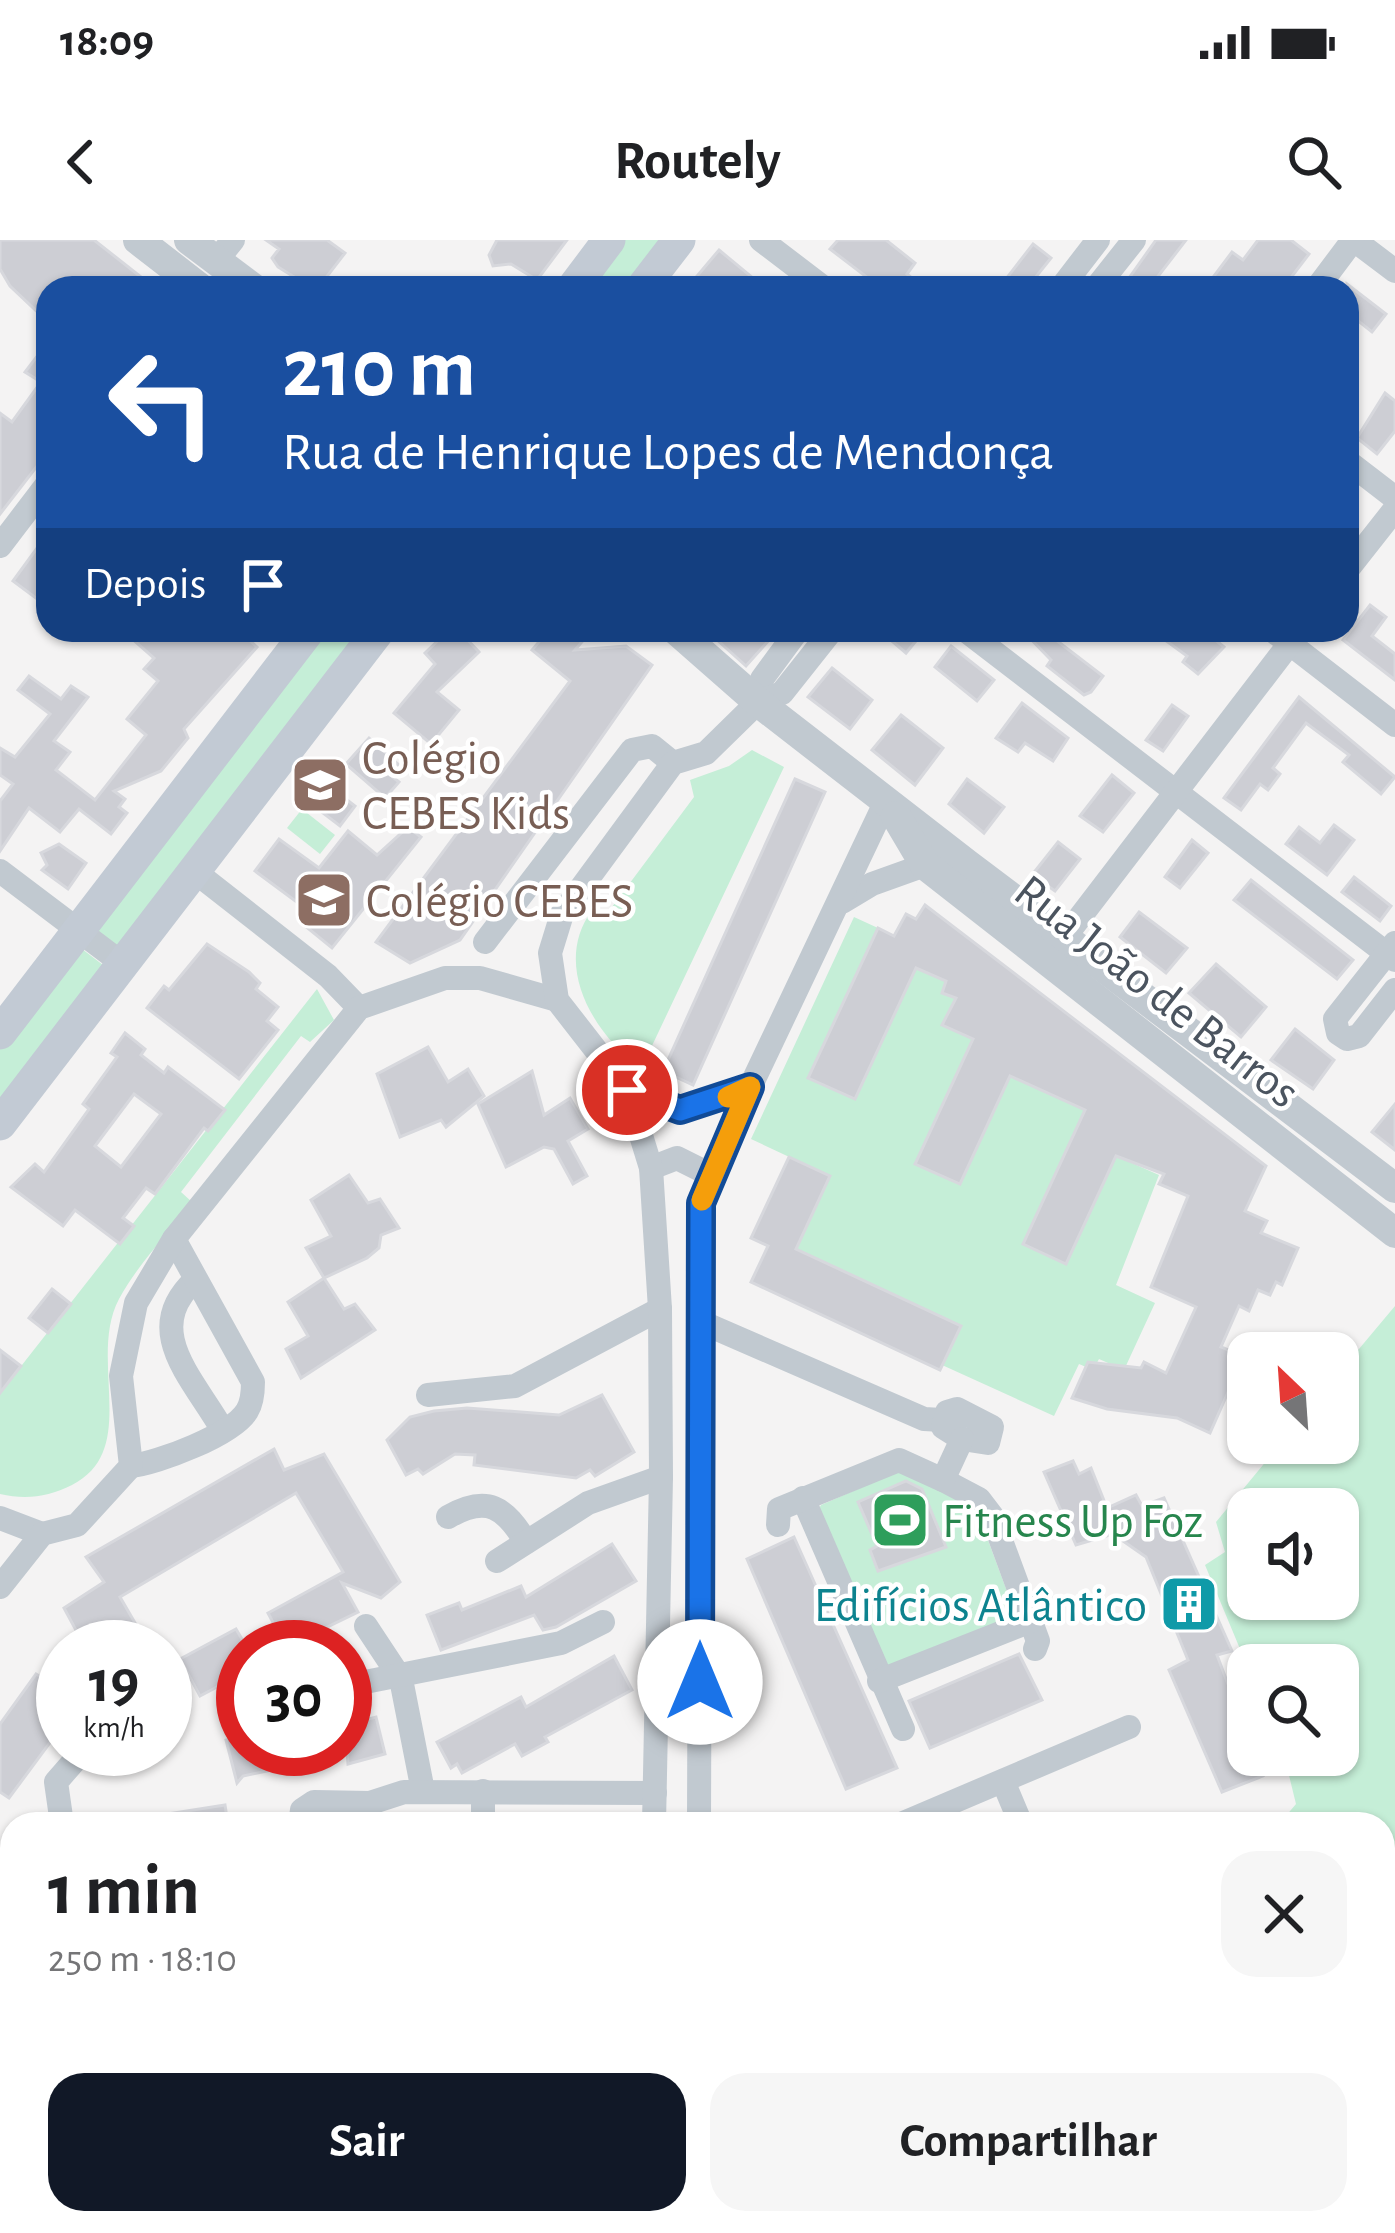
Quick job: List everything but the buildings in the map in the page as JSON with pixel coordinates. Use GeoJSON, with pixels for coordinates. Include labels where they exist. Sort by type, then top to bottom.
{"type":"FeatureCollection","features":[{"type":"Feature","properties":{"kind":"main road"},"geometry":{"type":"LineString","coordinates":[[582,276],[610,240]]}},
{"type":"Feature","properties":{"kind":"main road"},"geometry":{"type":"LineString","coordinates":[[651,276],[679,240]]}},
{"type":"Feature","properties":{"kind":"main road"},"geometry":{"type":"LineString","coordinates":[[0,1033],[300,642]]}},
{"type":"Feature","properties":{"kind":"main road"},"geometry":{"type":"LineString","coordinates":[[0,1124],[370,642]]}},
{"type":"Feature","properties":{"kind":"street"},"geometry":{"type":"LineString","coordinates":[[138,240],[209,273]]}},
{"type":"Feature","properties":{"kind":"street"},"geometry":{"type":"LineString","coordinates":[[189,240],[209,273]]}},
{"type":"Feature","properties":{"kind":"street"},"geometry":{"type":"LineString","coordinates":[[760,240],[808,276]]}},
{"type":"Feature","properties":{"kind":"street"},"geometry":{"type":"LineString","coordinates":[[1070,276],[1099,240]]}},
{"type":"Feature","properties":{"kind":"street"},"geometry":{"type":"LineString","coordinates":[[1106,276],[1134,240]]}},
{"type":"Feature","properties":{"kind":"street"},"geometry":{"type":"LineString","coordinates":[[1326,276],[1354,240],[1395,271]]}},
{"type":"Feature","properties":{"kind":"street"},"geometry":{"type":"LineString","coordinates":[[1359,470],[1395,498]]}},
{"type":"Feature","properties":{"kind":"street"},"geometry":{"type":"LineString","coordinates":[[0,546],[36,499]]}},
{"type":"Feature","properties":{"kind":"street"},"geometry":{"type":"LineString","coordinates":[[1359,555],[1395,509]]}},
{"type":"Feature","properties":{"kind":"street","name":"Rua João de Barros"},"geometry":{"type":"LineString","coordinates":[[690,642],[758,702],[1395,1188]]}},
{"type":"Feature","properties":{"kind":"street"},"geometry":{"type":"LineString","coordinates":[[758,702],[762,679],[789,642]]}},
{"type":"Feature","properties":{"kind":"street"},"geometry":{"type":"LineString","coordinates":[[654,1812],[661,1477],[660,1310],[651,1168],[627,1090],[557,1000],[550,953],[562,914],[673,763],[706,753],[758,702],[782,694],[823,642]]}},
{"type":"Feature","properties":{"kind":"street"},"geometry":{"type":"LineString","coordinates":[[981,642],[1392,952],[1335,1019],[1338,1033],[1347,1039],[1359,1036],[1395,990]]}},
{"type":"Feature","properties":{"kind":"street"},"geometry":{"type":"LineString","coordinates":[[1064,938],[1281,642]]}},
{"type":"Feature","properties":{"kind":"street"},"geometry":{"type":"LineString","coordinates":[[1296,642],[1395,725]]}},
{"type":"Feature","properties":{"kind":"street"},"geometry":{"type":"LineString","coordinates":[[485,942],[632,750],[652,746],[673,763]]}},
{"type":"Feature","properties":{"kind":"street"},"geometry":{"type":"LineString","coordinates":[[699,1812],[701,1203],[750,1087],[886,801]]}},
{"type":"Feature","properties":{"kind":"street","name":"Rua João de Barros"},"geometry":{"type":"LineString","coordinates":[[886,801],[925,865],[1395,1233]]}},
{"type":"Feature","properties":{"kind":"street"},"geometry":{"type":"LineString","coordinates":[[840,904],[872,884],[925,865]]}},
{"type":"Feature","properties":{"kind":"street"},"geometry":{"type":"LineString","coordinates":[[0,871],[123,964]]}},
{"type":"Feature","properties":{"kind":"street"},"geometry":{"type":"LineString","coordinates":[[194,871],[328,976],[359,1008]]}},
{"type":"Feature","properties":{"kind":"street"},"geometry":{"type":"LineString","coordinates":[[131,1466],[122,1411],[124,1339],[136,1304],[174,1239],[359,1008],[445,978],[480,978],[557,1000]]}},
{"type":"Feature","properties":{"kind":"street"},"geometry":{"type":"LineString","coordinates":[[627,1090],[680,1110],[750,1087]]}},
{"type":"Feature","properties":{"kind":"street"},"geometry":{"type":"LineString","coordinates":[[651,1168],[677,1158],[710,1174]]}},
{"type":"Feature","properties":{"kind":"street"},"geometry":{"type":"LineString","coordinates":[[0,1518],[42,1534],[77,1525],[131,1466],[160,1463],[246,1414],[253,1382],[174,1239]]}},
{"type":"Feature","properties":{"kind":"street"},"geometry":{"type":"LineString","coordinates":[[195,1280],[177,1297],[166,1322],[172,1342],[222,1429]]}},
{"type":"Feature","properties":{"kind":"street"},"geometry":{"type":"LineString","coordinates":[[428,1395],[515,1386],[660,1310]]}},
{"type":"Feature","properties":{"kind":"street"},"geometry":{"type":"LineString","coordinates":[[700,1322],[924,1419],[942,1420],[957,1409],[992,1427],[988,1443],[962,1439],[943,1480]]}},
{"type":"Feature","properties":{"kind":"street"},"geometry":{"type":"LineString","coordinates":[[778,1525],[779,1509],[899,1460],[943,1480],[980,1499],[992,1516],[1038,1641],[1034,1649]]}},
{"type":"Feature","properties":{"kind":"street"},"geometry":{"type":"LineString","coordinates":[[496,1562],[588,1503],[661,1477]]}},
{"type":"Feature","properties":{"kind":"street"},"geometry":{"type":"LineString","coordinates":[[803,1498],[903,1729]]}},
{"type":"Feature","properties":{"kind":"street"},"geometry":{"type":"LineString","coordinates":[[448,1517],[472,1507],[498,1508],[509,1514],[526,1542]]}},
{"type":"Feature","properties":{"kind":"street"},"geometry":{"type":"LineString","coordinates":[[0,1587],[42,1534]]}},
{"type":"Feature","properties":{"kind":"street"},"geometry":{"type":"LineString","coordinates":[[879,1681],[1031,1621]]}},
{"type":"Feature","properties":{"kind":"street"},"geometry":{"type":"LineString","coordinates":[[372,1683],[561,1643],[603,1622]]}},
{"type":"Feature","properties":{"kind":"street"},"geometry":{"type":"LineString","coordinates":[[372,1636],[401,1679],[423,1791]]}},
{"type":"Feature","properties":{"kind":"street"},"geometry":{"type":"LineString","coordinates":[[929,1812],[1129,1727]]}},
{"type":"Feature","properties":{"kind":"street"},"geometry":{"type":"LineString","coordinates":[[60,1812],[56,1782],[61,1776]]}},
{"type":"Feature","properties":{"kind":"street"},"geometry":{"type":"LineString","coordinates":[[1003,1781],[1016,1812]]}},
{"type":"Feature","properties":{"kind":"street"},"geometry":{"type":"LineString","coordinates":[[302,1812],[314,1802],[370,1803],[423,1791],[655,1792]]}},
{"type":"Feature","properties":{"kind":"street"},"geometry":{"type":"LineString","coordinates":[[483,1791],[483,1812]]}},
{"type":"Feature","properties":{"kind":"green space"},"geometry":{"type":"Polygon","coordinates":[[[621,240],[668,240],[634,276],[595,276],[621,240]]]}},
{"type":"Feature","properties":{"kind":"green space"},"geometry":{"type":"Polygon","coordinates":[[[312,642],[358,642],[122,950],[93,928],[312,642]]]}},
{"type":"Feature","properties":{"kind":"green space"},"geometry":{"type":"Polygon","coordinates":[[[752,750],[784,767],[641,1069],[607,1037],[583,997],[576,953],[581,931],[592,910],[609,911],[694,797],[690,780],[729,766],[752,750]]]}},
{"type":"Feature","properties":{"kind":"green space"},"geometry":{"type":"Polygon","coordinates":[[[302,809],[335,835],[320,854],[287,828],[302,809]]]}},
{"type":"Feature","properties":{"kind":"green space"},"geometry":{"type":"Polygon","coordinates":[[[854,917],[878,928],[808,1078],[855,1099],[916,968],[946,981],[956,998],[943,1026],[973,1039],[916,1164],[961,1184],[1010,1076],[1085,1110],[1023,1243],[1065,1264],[1116,1156],[1159,1175],[1116,1285],[1155,1303],[1124,1370],[1099,1359],[1093,1370],[1079,1364],[1054,1416],[942,1365],[796,1249],[830,1176],[751,1139],[854,917]]]}},
{"type":"Feature","properties":{"kind":"green space"},"geometry":{"type":"Polygon","coordinates":[[[78,946],[107,968],[0,1108],[0,1048],[78,946]]]}},
{"type":"Feature","properties":{"kind":"green space"},"geometry":{"type":"Polygon","coordinates":[[[317,989],[334,1020],[310,1042],[301,1036],[181,1192],[192,1202],[119,1299],[108,1348],[109,1427],[93,1469],[72,1485],[46,1495],[0,1494],[0,1393],[317,989]]]}},
{"type":"Feature","properties":{"kind":"green space"},"geometry":{"type":"Polygon","coordinates":[[[1395,1306],[1395,1812],[1289,1812],[1296,1804],[1289,1776],[1359,1776],[1359,1644],[1238,1644],[1228,1620],[1359,1620],[1359,1488],[1244,1488],[1264,1464],[1359,1464],[1359,1349],[1395,1306]]]}},
{"type":"Feature","properties":{"kind":"green space"},"geometry":{"type":"Polygon","coordinates":[[[904,1469],[975,1505],[1015,1613],[1012,1620],[886,1671],[817,1512],[821,1505],[904,1469]]]}},
{"type":"Feature","properties":{"kind":"green space"},"geometry":{"type":"Polygon","coordinates":[[[1227,1509],[1227,1618],[1205,1565],[1225,1552],[1216,1522],[1227,1509]]]}},
{"type":"Feature","properties":{"kind":"slow traffic"},"geometry":{"type":"LineString","coordinates":[[702,1200],[750,1087],[728,1097]]}},
{"type":"Feature","properties":{"kind":"place","name":"Colégio CEBES Kids"},"geometry":{"type":"Point","coordinates":[320,785]}},
{"type":"Feature","properties":{"kind":"place","name":"Colégio CEBES"},"geometry":{"type":"Point","coordinates":[324,900]}},
{"type":"Feature","properties":{"kind":"place","name":"Fitness Up Foz"},"geometry":{"type":"Point","coordinates":[900,1520]}},
{"type":"Feature","properties":{"kind":"place","name":"Edifícios Atlântico"},"geometry":{"type":"Point","coordinates":[1189,1604]}},
{"type":"Feature","properties":{"kind":"route"},"geometry":{"type":"LineString","coordinates":[[627,1090],[680,1110],[750,1087],[701,1203],[700,1682]]}}]}
